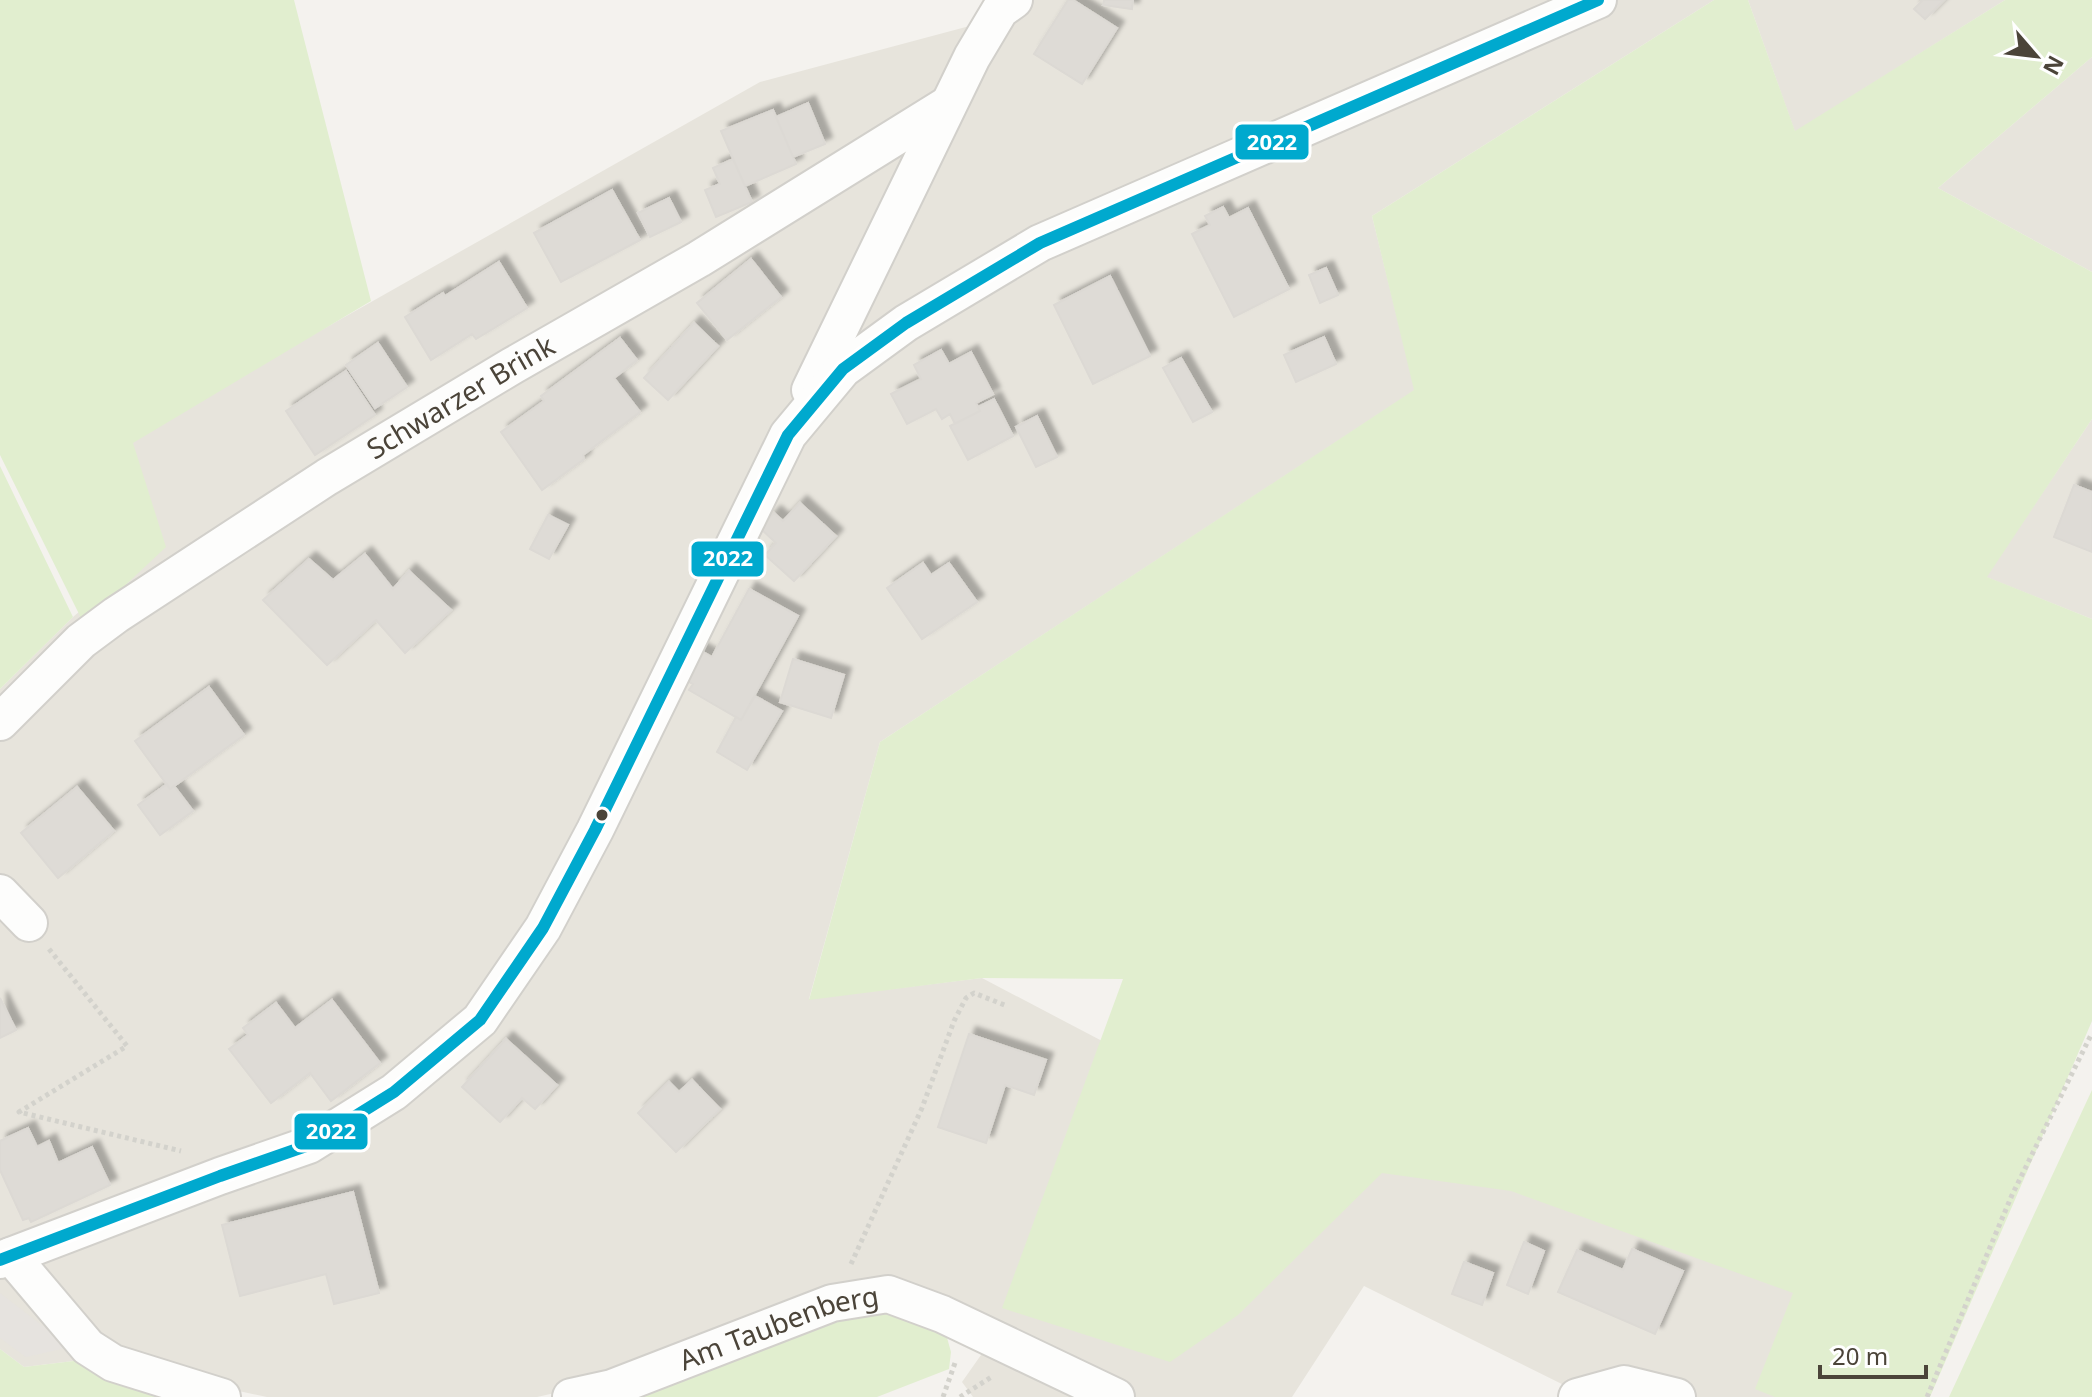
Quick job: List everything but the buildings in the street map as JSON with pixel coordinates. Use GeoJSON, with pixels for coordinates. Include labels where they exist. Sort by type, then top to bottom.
{"type":"FeatureCollection","features":[{"type":"Feature","properties":{"kind":"street"},"geometry":{"type":"LineString","coordinates":[[222,1397],[113,1363],[88,1347],[6,1258],[309,1145],[394,1092],[480,1020],[543,928],[595,830],[947,105],[1000,10],[1014,0]]}},
{"type":"Feature","properties":{"kind":"street"},"geometry":{"type":"LineString","coordinates":[[788,435],[843,369],[906,323],[1040,243],[1598,0]]}},
{"type":"Feature","properties":{"kind":"street","name":"Schwarzer Brink"},"geometry":{"type":"LineString","coordinates":[[0,722],[81,641],[327,477],[699,259],[947,105]]}},
{"type":"Feature","properties":{"kind":"street"},"geometry":{"type":"LineString","coordinates":[[0,893],[29,923]]}},
{"type":"Feature","properties":{"kind":"street","name":"Am Taubenberg"},"geometry":{"type":"LineString","coordinates":[[571,1397],[612,1388],[832,1303],[888,1294],[942,1314],[1116,1397]]}},
{"type":"Feature","properties":{"kind":"street"},"geometry":{"type":"LineString","coordinates":[[1577,1397],[1624,1384],[1677,1397]]}},
{"type":"Feature","properties":{"kind":"path"},"geometry":{"type":"LineString","coordinates":[[29,923],[127,1046],[19,1112],[180,1150],[220,1176]]}},
{"type":"Feature","properties":{"kind":"path"},"geometry":{"type":"LineString","coordinates":[[832,1303],[922,1108],[954,1021],[966,998],[974,993],[1007,1006]]}},
{"type":"Feature","properties":{"kind":"path"},"geometry":{"type":"LineString","coordinates":[[1927,1397],[2012,1195],[2092,1033]]}},
{"type":"Feature","properties":{"kind":"shaded area"},"geometry":{"type":"Polygon","coordinates":[[[1004,0],[1714,0],[1372,216],[1415,390],[880,742],[809,999],[982,978],[1104,1042],[1392,1127],[1831,1293],[1777,1397],[1588,1397],[1364,1286],[1292,1397],[973,1397],[962,1382],[981,1355],[989,1322],[608,1381],[537,1397],[267,1397],[90,1359],[24,1367],[0,1349],[0,689],[73,617],[160,543],[132,443],[242,375],[760,82],[977,24],[1004,0]]]}},
{"type":"Feature","properties":{"kind":"shaded area"},"geometry":{"type":"Polygon","coordinates":[[[1748,0],[2005,0],[1795,132],[1748,0]]]}},
{"type":"Feature","properties":{"kind":"shaded area"},"geometry":{"type":"Polygon","coordinates":[[[2092,57],[2092,272],[1938,188],[2092,57]]]}},
{"type":"Feature","properties":{"kind":"shaded area"},"geometry":{"type":"Polygon","coordinates":[[[2092,419],[2092,619],[1986,577],[2092,419]]]}},
{"type":"Feature","properties":{"kind":"shaded area"},"geometry":{"type":"Polygon","coordinates":[[[0,1293],[70,1347],[26,1357],[0,1338],[0,1293]]]}},
{"type":"Feature","properties":{"kind":"green space"},"geometry":{"type":"Polygon","coordinates":[[[0,0],[294,0],[371,301],[133,443],[166,547],[84,624],[0,455],[0,0]]]}},
{"type":"Feature","properties":{"kind":"green space"},"geometry":{"type":"Polygon","coordinates":[[[1714,0],[1748,0],[1795,131],[2005,0],[2092,0],[2092,57],[1938,188],[2092,272],[2092,419],[1987,577],[2092,619],[2092,1021],[1930,1397],[1775,1397],[1755,1389],[1793,1293],[1511,1191],[1382,1173],[1238,1315],[1170,1362],[1002,1308],[1123,979],[982,978],[809,1000],[880,742],[1414,390],[1372,216],[1714,0]]]}},
{"type":"Feature","properties":{"kind":"green space"},"geometry":{"type":"Polygon","coordinates":[[[0,466],[73,617],[0,689],[0,466]]]}},
{"type":"Feature","properties":{"kind":"green space"},"geometry":{"type":"Polygon","coordinates":[[[2092,1090],[2092,1397],[1949,1397],[2092,1090]]]}},
{"type":"Feature","properties":{"kind":"green space"},"geometry":{"type":"Polygon","coordinates":[[[887,1304],[944,1327],[951,1352],[949,1369],[877,1397],[605,1397],[794,1327],[887,1304]]]}},
{"type":"Feature","properties":{"kind":"green space"},"geometry":{"type":"Polygon","coordinates":[[[0,1349],[24,1367],[90,1359],[189,1397],[0,1397],[0,1349]]]}},
{"type":"Feature","properties":{"kind":"transit line","name":"2022"},"geometry":{"type":"LineString","coordinates":[[0,1260],[309,1145],[394,1092],[480,1020],[543,928],[595,830],[788,435],[843,369],[906,323],[1040,243],[1598,0]]}}]}
